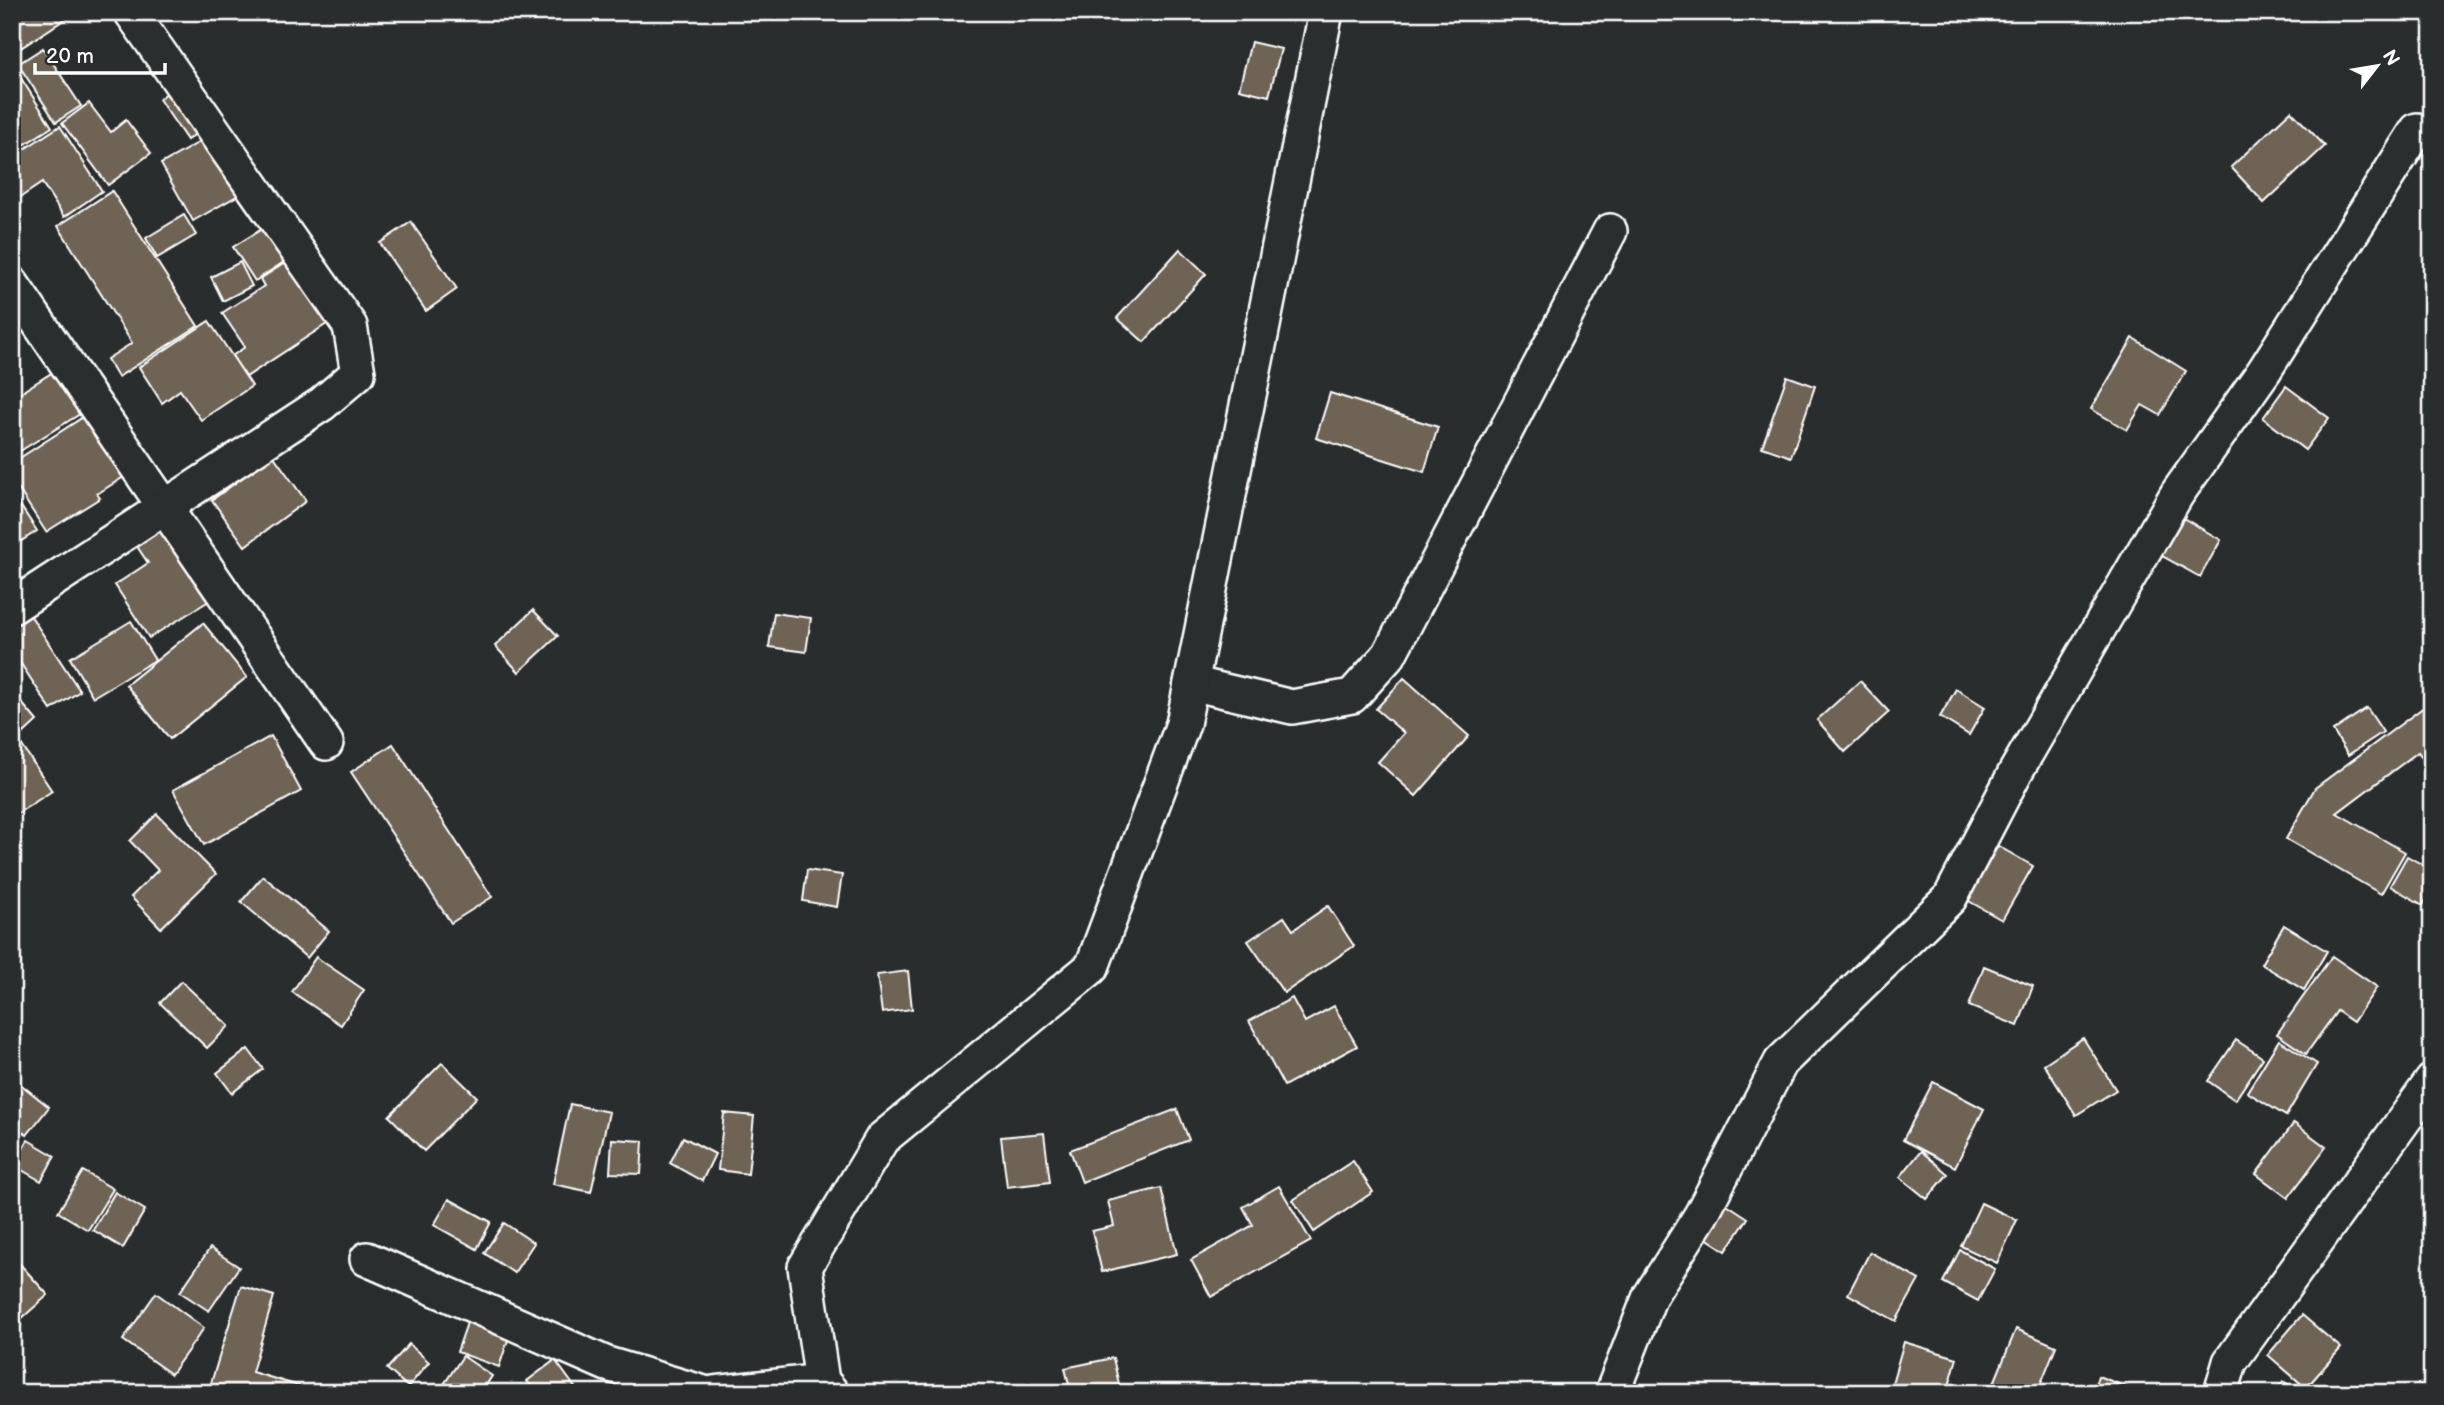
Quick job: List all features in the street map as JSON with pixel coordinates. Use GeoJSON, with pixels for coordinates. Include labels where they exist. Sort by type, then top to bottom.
{"type":"FeatureCollection","features":[{"type":"Feature","properties":{"kind":"street"},"geometry":{"type":"LineString","coordinates":[[12,607],[322,404],[358,373],[351,326],[131,12]]}},
{"type":"Feature","properties":{"kind":"street"},"geometry":{"type":"LineString","coordinates":[[714,1393],[827,1387],[805,1267],[882,1139],[1092,967],[1183,724],[1326,12]]}},
{"type":"Feature","properties":{"kind":"street"},"geometry":{"type":"LineString","coordinates":[[1612,1393],[1650,1296],[1700,1215],[1781,1062],[1950,898],[2017,771],[2177,494],[2264,371],[2417,130]]}},
{"type":"Feature","properties":{"kind":"street"},"geometry":{"type":"LineString","coordinates":[[1191,683],[1292,707],[1352,696],[1389,655],[1610,231]]}},
{"type":"Feature","properties":{"kind":"street"},"geometry":{"type":"LineString","coordinates":[[12,284],[326,743]]}},
{"type":"Feature","properties":{"kind":"street"},"geometry":{"type":"LineString","coordinates":[[2221,1393],[2230,1362],[2432,1081]]}},
{"type":"Feature","properties":{"kind":"street"},"geometry":{"type":"LineString","coordinates":[[367,1259],[607,1364],[704,1393]]}},
{"type":"Feature","properties":{"kind":"building"},"geometry":{"type":"Polygon","coordinates":[[[20,12],[76,12],[16,51],[12,45],[12,17],[20,12]]]}},
{"type":"Feature","properties":{"kind":"building"},"geometry":{"type":"Polygon","coordinates":[[[1251,42],[1281,49],[1269,96],[1239,89],[1251,42]]]}},
{"type":"Feature","properties":{"kind":"building"},"geometry":{"type":"Polygon","coordinates":[[[43,48],[81,106],[56,122],[18,64],[43,48]]]}},
{"type":"Feature","properties":{"kind":"building"},"geometry":{"type":"Polygon","coordinates":[[[12,64],[52,127],[22,146],[12,130],[12,64]]]}},
{"type":"Feature","properties":{"kind":"building"},"geometry":{"type":"Polygon","coordinates":[[[179,84],[207,126],[187,140],[159,99],[179,84]]]}},
{"type":"Feature","properties":{"kind":"building"},"geometry":{"type":"Polygon","coordinates":[[[89,103],[111,132],[126,120],[151,153],[108,185],[62,123],[89,103]]]}},
{"type":"Feature","properties":{"kind":"building"},"geometry":{"type":"Polygon","coordinates":[[[2291,111],[2325,146],[2264,203],[2231,167],[2291,111]]]}},
{"type":"Feature","properties":{"kind":"building"},"geometry":{"type":"Polygon","coordinates":[[[60,126],[102,191],[64,217],[42,183],[12,203],[12,157],[60,126]]]}},
{"type":"Feature","properties":{"kind":"building"},"geometry":{"type":"Polygon","coordinates":[[[210,136],[242,193],[193,221],[161,164],[210,136]]]}},
{"type":"Feature","properties":{"kind":"building"},"geometry":{"type":"Polygon","coordinates":[[[112,191],[198,326],[118,377],[107,359],[132,343],[58,226],[112,191]]]}},
{"type":"Feature","properties":{"kind":"building"},"geometry":{"type":"Polygon","coordinates":[[[184,215],[196,235],[157,258],[146,238],[184,215]]]}},
{"type":"Feature","properties":{"kind":"building"},"geometry":{"type":"Polygon","coordinates":[[[278,219],[299,252],[255,281],[233,247],[278,219]]]}},
{"type":"Feature","properties":{"kind":"building"},"geometry":{"type":"Polygon","coordinates":[[[411,222],[457,289],[426,311],[380,243],[411,222]]]}},
{"type":"Feature","properties":{"kind":"building"},"geometry":{"type":"Polygon","coordinates":[[[1180,249],[1206,274],[1144,342],[1117,318],[1180,249]]]}},
{"type":"Feature","properties":{"kind":"building"},"geometry":{"type":"Polygon","coordinates":[[[299,254],[339,316],[246,377],[232,356],[245,347],[222,313],[264,286],[260,279],[299,254]]]}},
{"type":"Feature","properties":{"kind":"building"},"geometry":{"type":"Polygon","coordinates":[[[240,262],[252,286],[223,301],[211,277],[240,262]]]}},
{"type":"Feature","properties":{"kind":"building"},"geometry":{"type":"Polygon","coordinates":[[[209,321],[252,386],[201,420],[180,390],[162,403],[139,367],[209,321]]]}},
{"type":"Feature","properties":{"kind":"building"},"geometry":{"type":"Polygon","coordinates":[[[2133,338],[2186,371],[2160,415],[2142,405],[2127,430],[2091,409],[2133,338]]]}},
{"type":"Feature","properties":{"kind":"building"},"geometry":{"type":"Polygon","coordinates":[[[61,367],[88,409],[12,456],[12,398],[61,367]]]}},
{"type":"Feature","properties":{"kind":"building"},"geometry":{"type":"Polygon","coordinates":[[[1787,376],[1815,386],[1791,457],[1762,447],[1787,376]]]}},
{"type":"Feature","properties":{"kind":"building"},"geometry":{"type":"Polygon","coordinates":[[[2286,386],[2329,418],[2305,450],[2263,418],[2286,386]]]}},
{"type":"Feature","properties":{"kind":"building"},"geometry":{"type":"Polygon","coordinates":[[[1330,393],[1438,427],[1424,472],[1316,438],[1330,393]]]}},
{"type":"Feature","properties":{"kind":"building"},"geometry":{"type":"Polygon","coordinates":[[[91,412],[130,473],[97,494],[100,498],[46,532],[12,479],[12,463],[91,412]]]}},
{"type":"Feature","properties":{"kind":"building"},"geometry":{"type":"Polygon","coordinates":[[[273,455],[306,501],[245,546],[212,500],[273,455]]]}},
{"type":"Feature","properties":{"kind":"building"},"geometry":{"type":"Polygon","coordinates":[[[12,493],[37,531],[12,547],[12,493]]]}},
{"type":"Feature","properties":{"kind":"building"},"geometry":{"type":"Polygon","coordinates":[[[158,505],[217,596],[149,638],[115,585],[148,563],[124,527],[158,505]]]}},
{"type":"Feature","properties":{"kind":"building"},"geometry":{"type":"Polygon","coordinates":[[[2178,515],[2221,540],[2200,577],[2157,553],[2178,515]]]}},
{"type":"Feature","properties":{"kind":"building"},"geometry":{"type":"Polygon","coordinates":[[[23,604],[80,691],[51,710],[12,650],[12,611],[23,604]]]}},
{"type":"Feature","properties":{"kind":"building"},"geometry":{"type":"Polygon","coordinates":[[[533,610],[558,636],[519,672],[495,646],[533,610]]]}},
{"type":"Feature","properties":{"kind":"building"},"geometry":{"type":"Polygon","coordinates":[[[774,613],[811,618],[806,652],[769,647],[774,613]]]}},
{"type":"Feature","properties":{"kind":"building"},"geometry":{"type":"Polygon","coordinates":[[[131,621],[155,660],[93,697],[70,658],[131,621]]]}},
{"type":"Feature","properties":{"kind":"building"},"geometry":{"type":"Polygon","coordinates":[[[203,623],[247,677],[170,739],[126,685],[203,623]]]}},
{"type":"Feature","properties":{"kind":"building"},"geometry":{"type":"Polygon","coordinates":[[[1404,678],[1469,736],[1416,796],[1378,762],[1404,733],[1376,709],[1404,678]]]}},
{"type":"Feature","properties":{"kind":"building"},"geometry":{"type":"Polygon","coordinates":[[[1860,681],[1889,712],[1845,752],[1817,720],[1860,681]]]}},
{"type":"Feature","properties":{"kind":"building"},"geometry":{"type":"Polygon","coordinates":[[[1956,689],[1985,707],[1969,735],[1940,717],[1956,689]]]}},
{"type":"Feature","properties":{"kind":"building"},"geometry":{"type":"Polygon","coordinates":[[[16,696],[37,721],[24,733],[12,719],[12,700],[16,696]]]}},
{"type":"Feature","properties":{"kind":"building"},"geometry":{"type":"Polygon","coordinates":[[[2432,701],[2432,770],[2418,752],[2337,813],[2405,852],[2381,894],[2286,839],[2315,788],[2432,701]]]}},
{"type":"Feature","properties":{"kind":"building"},"geometry":{"type":"Polygon","coordinates":[[[2367,708],[2383,732],[2348,755],[2333,731],[2367,708]]]}},
{"type":"Feature","properties":{"kind":"building"},"geometry":{"type":"Polygon","coordinates":[[[15,735],[52,791],[12,817],[12,737],[15,735]]]}},
{"type":"Feature","properties":{"kind":"building"},"geometry":{"type":"Polygon","coordinates":[[[271,736],[301,791],[204,845],[173,790],[271,736]]]}},
{"type":"Feature","properties":{"kind":"building"},"geometry":{"type":"Polygon","coordinates":[[[393,744],[492,897],[451,923],[351,772],[393,744]]]}},
{"type":"Feature","properties":{"kind":"building"},"geometry":{"type":"Polygon","coordinates":[[[157,814],[216,874],[161,928],[131,897],[158,870],[130,841],[157,814]]]}},
{"type":"Feature","properties":{"kind":"building"},"geometry":{"type":"Polygon","coordinates":[[[1998,846],[2033,866],[2002,920],[1967,900],[1998,846]]]}},
{"type":"Feature","properties":{"kind":"building"},"geometry":{"type":"Polygon","coordinates":[[[2407,856],[2432,870],[2432,890],[2423,905],[2390,886],[2407,856]]]}},
{"type":"Feature","properties":{"kind":"building"},"geometry":{"type":"Polygon","coordinates":[[[807,870],[842,875],[837,907],[803,901],[807,870]]]}},
{"type":"Feature","properties":{"kind":"building"},"geometry":{"type":"Polygon","coordinates":[[[263,876],[329,931],[307,958],[241,902],[263,876]]]}},
{"type":"Feature","properties":{"kind":"building"},"geometry":{"type":"Polygon","coordinates":[[[1328,906],[1354,946],[1284,993],[1248,941],[1284,917],[1293,930],[1328,906]]]}},
{"type":"Feature","properties":{"kind":"building"},"geometry":{"type":"Polygon","coordinates":[[[2284,925],[2327,951],[2304,990],[2261,964],[2284,925]]]}},
{"type":"Feature","properties":{"kind":"building"},"geometry":{"type":"Polygon","coordinates":[[[2332,956],[2377,987],[2353,1022],[2337,1011],[2306,1054],[2277,1034],[2332,956]]]}},
{"type":"Feature","properties":{"kind":"building"},"geometry":{"type":"Polygon","coordinates":[[[316,957],[364,990],[341,1025],[292,992],[316,957]]]}},
{"type":"Feature","properties":{"kind":"building"},"geometry":{"type":"Polygon","coordinates":[[[1984,966],[2033,986],[2018,1026],[1969,1006],[1984,966]]]}},
{"type":"Feature","properties":{"kind":"building"},"geometry":{"type":"Polygon","coordinates":[[[908,971],[912,1009],[882,1013],[877,975],[908,971]]]}},
{"type":"Feature","properties":{"kind":"building"},"geometry":{"type":"Polygon","coordinates":[[[181,981],[229,1026],[207,1048],[160,1003],[181,981]]]}},
{"type":"Feature","properties":{"kind":"building"},"geometry":{"type":"Polygon","coordinates":[[[1292,998],[1305,1022],[1334,1006],[1357,1046],[1284,1086],[1249,1021],[1292,998]]]}},
{"type":"Feature","properties":{"kind":"building"},"geometry":{"type":"Polygon","coordinates":[[[2083,1038],[2116,1090],[2076,1115],[2044,1064],[2083,1038]]]}},
{"type":"Feature","properties":{"kind":"building"},"geometry":{"type":"Polygon","coordinates":[[[2236,1040],[2263,1058],[2235,1100],[2208,1081],[2236,1040]]]}},
{"type":"Feature","properties":{"kind":"building"},"geometry":{"type":"Polygon","coordinates":[[[2279,1040],[2317,1064],[2286,1116],[2247,1092],[2279,1040]]]}},
{"type":"Feature","properties":{"kind":"building"},"geometry":{"type":"Polygon","coordinates":[[[248,1049],[263,1069],[232,1093],[217,1073],[248,1049]]]}},
{"type":"Feature","properties":{"kind":"building"},"geometry":{"type":"Polygon","coordinates":[[[442,1063],[477,1097],[424,1151],[389,1116],[442,1063]]]}},
{"type":"Feature","properties":{"kind":"building"},"geometry":{"type":"Polygon","coordinates":[[[1933,1082],[1984,1109],[1955,1167],[1903,1140],[1933,1082]]]}},
{"type":"Feature","properties":{"kind":"building"},"geometry":{"type":"Polygon","coordinates":[[[19,1083],[49,1107],[27,1135],[12,1123],[12,1092],[19,1083]]]}},
{"type":"Feature","properties":{"kind":"building"},"geometry":{"type":"Polygon","coordinates":[[[570,1104],[609,1112],[591,1192],[553,1184],[570,1104]]]}},
{"type":"Feature","properties":{"kind":"building"},"geometry":{"type":"Polygon","coordinates":[[[1177,1109],[1189,1140],[1082,1182],[1070,1150],[1177,1109]]]}},
{"type":"Feature","properties":{"kind":"building"},"geometry":{"type":"Polygon","coordinates":[[[724,1113],[754,1116],[748,1174],[718,1170],[724,1113]]]}},
{"type":"Feature","properties":{"kind":"building"},"geometry":{"type":"Polygon","coordinates":[[[2294,1123],[2326,1147],[2288,1198],[2256,1174],[2294,1123]]]}},
{"type":"Feature","properties":{"kind":"building"},"geometry":{"type":"Polygon","coordinates":[[[1044,1133],[1050,1182],[1007,1187],[1001,1137],[1044,1133]]]}},
{"type":"Feature","properties":{"kind":"building"},"geometry":{"type":"Polygon","coordinates":[[[683,1137],[715,1154],[702,1181],[670,1163],[683,1137]]]}},
{"type":"Feature","properties":{"kind":"building"},"geometry":{"type":"Polygon","coordinates":[[[612,1139],[643,1141],[641,1174],[610,1173],[612,1139]]]}},
{"type":"Feature","properties":{"kind":"building"},"geometry":{"type":"Polygon","coordinates":[[[28,1140],[55,1156],[41,1181],[13,1165],[28,1140]]]}},
{"type":"Feature","properties":{"kind":"building"},"geometry":{"type":"Polygon","coordinates":[[[1921,1151],[1948,1174],[1927,1199],[1900,1177],[1921,1151]]]}},
{"type":"Feature","properties":{"kind":"building"},"geometry":{"type":"Polygon","coordinates":[[[1353,1161],[1373,1192],[1314,1232],[1293,1200],[1353,1161]]]}},
{"type":"Feature","properties":{"kind":"building"},"geometry":{"type":"Polygon","coordinates":[[[83,1171],[113,1189],[88,1230],[58,1212],[83,1171]]]}},
{"type":"Feature","properties":{"kind":"building"},"geometry":{"type":"Polygon","coordinates":[[[1279,1186],[1311,1241],[1211,1297],[1191,1260],[1253,1225],[1243,1207],[1279,1186]]]}},
{"type":"Feature","properties":{"kind":"building"},"geometry":{"type":"Polygon","coordinates":[[[1161,1188],[1177,1254],[1102,1272],[1092,1231],[1114,1226],[1108,1201],[1161,1188]]]}},
{"type":"Feature","properties":{"kind":"building"},"geometry":{"type":"Polygon","coordinates":[[[115,1192],[145,1210],[123,1248],[93,1230],[115,1192]]]}},
{"type":"Feature","properties":{"kind":"building"},"geometry":{"type":"Polygon","coordinates":[[[449,1199],[491,1222],[477,1249],[434,1225],[449,1199]]]}},
{"type":"Feature","properties":{"kind":"building"},"geometry":{"type":"Polygon","coordinates":[[[1719,1199],[1748,1218],[1726,1251],[1697,1232],[1719,1199]]]}},
{"type":"Feature","properties":{"kind":"building"},"geometry":{"type":"Polygon","coordinates":[[[1981,1203],[2017,1220],[1997,1263],[1961,1246],[1981,1203]]]}},
{"type":"Feature","properties":{"kind":"building"},"geometry":{"type":"Polygon","coordinates":[[[504,1223],[534,1243],[514,1273],[484,1253],[504,1223]]]}},
{"type":"Feature","properties":{"kind":"building"},"geometry":{"type":"Polygon","coordinates":[[[210,1248],[239,1267],[209,1311],[180,1292],[210,1248]]]}},
{"type":"Feature","properties":{"kind":"building"},"geometry":{"type":"Polygon","coordinates":[[[1960,1250],[1995,1269],[1978,1301],[1943,1282],[1960,1250]]]}},
{"type":"Feature","properties":{"kind":"building"},"geometry":{"type":"Polygon","coordinates":[[[1870,1252],[1919,1280],[1896,1321],[1848,1294],[1870,1252]]]}},
{"type":"Feature","properties":{"kind":"building"},"geometry":{"type":"Polygon","coordinates":[[[19,1263],[48,1295],[12,1327],[12,1269],[19,1263]]]}},
{"type":"Feature","properties":{"kind":"building"},"geometry":{"type":"Polygon","coordinates":[[[241,1286],[274,1296],[252,1372],[316,1391],[315,1393],[208,1393],[241,1286]]]}},
{"type":"Feature","properties":{"kind":"building"},"geometry":{"type":"Polygon","coordinates":[[[156,1293],[204,1328],[171,1374],[123,1340],[156,1293]]]}},
{"type":"Feature","properties":{"kind":"building"},"geometry":{"type":"Polygon","coordinates":[[[2302,1315],[2341,1348],[2306,1388],[2268,1355],[2302,1315]]]}},
{"type":"Feature","properties":{"kind":"building"},"geometry":{"type":"Polygon","coordinates":[[[468,1320],[510,1334],[499,1367],[457,1352],[468,1320]]]}},
{"type":"Feature","properties":{"kind":"building"},"geometry":{"type":"Polygon","coordinates":[[[2016,1329],[2056,1346],[2037,1393],[1990,1393],[2016,1329]]]}},
{"type":"Feature","properties":{"kind":"building"},"geometry":{"type":"Polygon","coordinates":[[[1904,1342],[1957,1358],[1947,1393],[1900,1393],[1890,1390],[1904,1342]]]}},
{"type":"Feature","properties":{"kind":"building"},"geometry":{"type":"Polygon","coordinates":[[[409,1344],[429,1362],[408,1387],[387,1369],[409,1344]]]}},
{"type":"Feature","properties":{"kind":"building"},"geometry":{"type":"Polygon","coordinates":[[[463,1356],[492,1376],[481,1393],[438,1393],[463,1356]]]}},
{"type":"Feature","properties":{"kind":"building"},"geometry":{"type":"Polygon","coordinates":[[[1113,1358],[1121,1393],[1071,1393],[1065,1368],[1113,1358]]]}},
{"type":"Feature","properties":{"kind":"building"},"geometry":{"type":"Polygon","coordinates":[[[555,1360],[579,1393],[536,1393],[527,1381],[555,1360]]]}},
{"type":"Feature","properties":{"kind":"building"},"geometry":{"type":"Polygon","coordinates":[[[2098,1376],[2132,1389],[2130,1393],[2092,1393],[2098,1376]]]}},
{"type":"Feature","properties":{"kind":"building"},"geometry":{"type":"Polygon","coordinates":[[[2283,1381],[2302,1393],[2275,1393],[2283,1381]]]}}]}
